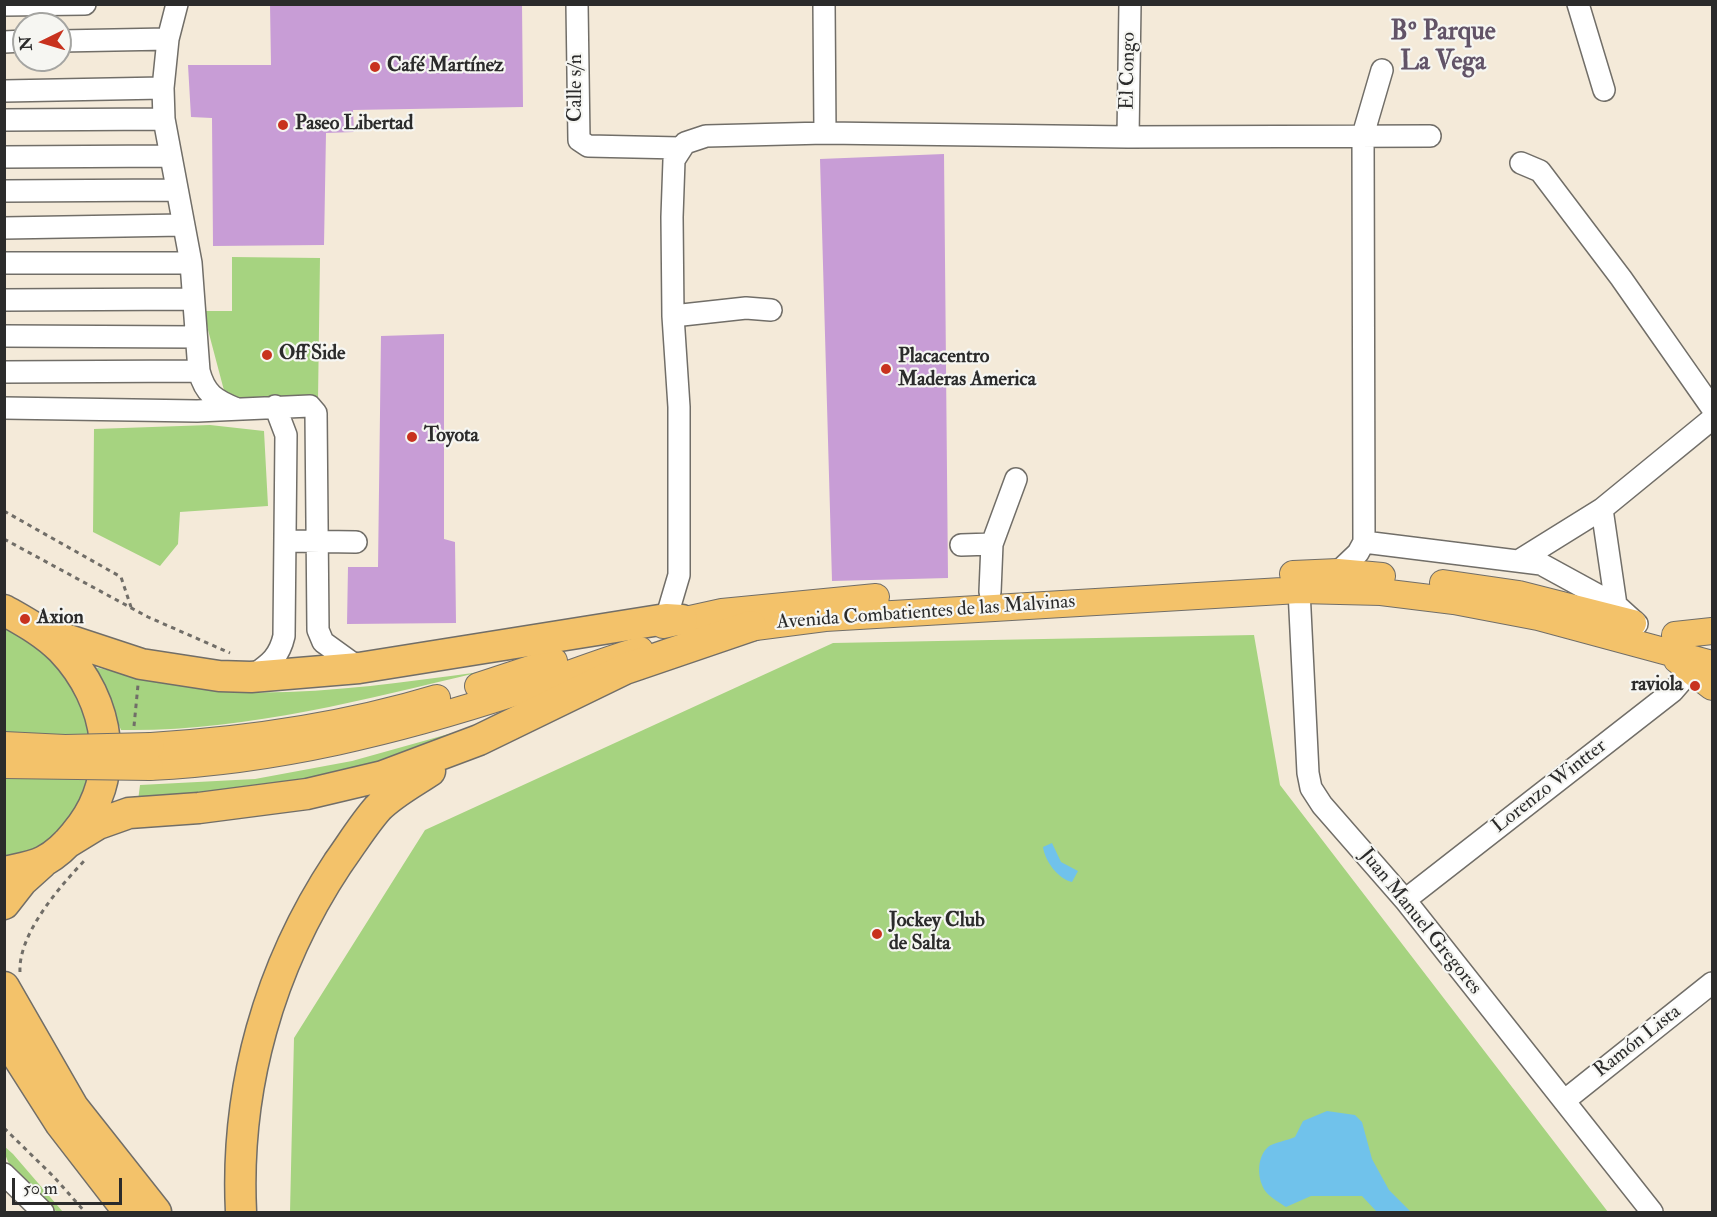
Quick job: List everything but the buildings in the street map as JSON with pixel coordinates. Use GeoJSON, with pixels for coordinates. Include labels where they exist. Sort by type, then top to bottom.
{"type":"FeatureCollection","features":[{"type":"Feature","properties":{"kind":"highway"},"geometry":{"type":"LineString","coordinates":[[4,610],[41,631],[141,664],[210,675],[245,667],[359,668],[674,620]]}},
{"type":"Feature","properties":{"kind":"highway"},"geometry":{"type":"LineString","coordinates":[[4,872],[78,849],[114,816],[251,802],[346,786],[418,764],[479,740],[625,669],[677,649],[751,626]]}},
{"type":"Feature","properties":{"kind":"highway"},"geometry":{"type":"LineString","coordinates":[[41,631],[75,667],[91,694],[103,727],[106,764],[102,790],[78,849]]}},
{"type":"Feature","properties":{"kind":"highway"},"geometry":{"type":"LineString","coordinates":[[241,1212],[241,1134],[260,1031],[270,997],[301,926],[330,875],[378,809],[403,788],[479,740]]}},
{"type":"Feature","properties":{"kind":"highway"},"geometry":{"type":"LineString","coordinates":[[4,904],[22,881],[44,861]]}},
{"type":"Feature","properties":{"kind":"highway"},"geometry":{"type":"LineString","coordinates":[[13,982],[73,1107],[156,1212]]}},
{"type":"Feature","properties":{"kind":"highway"},"geometry":{"type":"LineString","coordinates":[[4,1035],[60,1123],[130,1212]]}},
{"type":"Feature","properties":{"kind":"main road","name":"Avenida Combatientes de las Malvinas"},"geometry":{"type":"LineString","coordinates":[[150,756],[229,740],[356,720],[483,685],[674,620],[824,600],[1338,572],[1486,588],[1555,602],[1637,624],[1668,642]]}},
{"type":"Feature","properties":{"kind":"main road","name":"Avenida Combatientes de las Malvinas"},"geometry":{"type":"LineString","coordinates":[[150,756],[241,760],[368,736],[511,694],[638,651],[751,626],[825,618],[1299,590],[1381,591],[1454,601],[1668,642],[1713,646]]}},
{"type":"Feature","properties":{"kind":"main road"},"geometry":{"type":"LineString","coordinates":[[1668,642],[1713,631]]}},
{"type":"Feature","properties":{"kind":"main road"},"geometry":{"type":"LineString","coordinates":[[1668,642],[1708,679]]}},
{"type":"Feature","properties":{"kind":"main road"},"geometry":{"type":"LineString","coordinates":[[4,745],[150,756]]}},
{"type":"Feature","properties":{"kind":"main road"},"geometry":{"type":"LineString","coordinates":[[4,765],[150,756]]}},
{"type":"Feature","properties":{"kind":"street"},"geometry":{"type":"LineString","coordinates":[[4,5],[85,4]]}},
{"type":"Feature","properties":{"kind":"street"},"geometry":{"type":"LineString","coordinates":[[177,4],[168,39],[164,119],[191,263],[199,371],[203,386],[212,396],[237,409]]}},
{"type":"Feature","properties":{"kind":"street","name":"Calle s/n"},"geometry":{"type":"LineString","coordinates":[[577,4],[579,140],[588,146],[680,148]]}},
{"type":"Feature","properties":{"kind":"street"},"geometry":{"type":"LineString","coordinates":[[824,4],[825,133]]}},
{"type":"Feature","properties":{"kind":"street","name":"El Congo"},"geometry":{"type":"LineString","coordinates":[[1128,137],[1130,4]]}},
{"type":"Feature","properties":{"kind":"street"},"geometry":{"type":"LineString","coordinates":[[1578,4],[1604,90]]}},
{"type":"Feature","properties":{"kind":"street"},"geometry":{"type":"LineString","coordinates":[[72,41],[168,39]]}},
{"type":"Feature","properties":{"kind":"street"},"geometry":{"type":"LineString","coordinates":[[1338,572],[1358,553],[1364,542],[1363,135],[1382,70]]}},
{"type":"Feature","properties":{"kind":"street"},"geometry":{"type":"LineString","coordinates":[[4,91],[164,88]]}},
{"type":"Feature","properties":{"kind":"street"},"geometry":{"type":"LineString","coordinates":[[4,120],[164,119]]}},
{"type":"Feature","properties":{"kind":"street"},"geometry":{"type":"LineString","coordinates":[[674,620],[679,575],[679,407],[673,316],[674,160],[685,143],[706,136],[825,133],[1128,137],[1430,136]]}},
{"type":"Feature","properties":{"kind":"street"},"geometry":{"type":"LineString","coordinates":[[4,157],[170,156]]}},
{"type":"Feature","properties":{"kind":"street"},"geometry":{"type":"LineString","coordinates":[[1521,164],[1540,171],[1621,278],[1713,408]]}},
{"type":"Feature","properties":{"kind":"street"},"geometry":{"type":"LineString","coordinates":[[4,191],[177,190]]}},
{"type":"Feature","properties":{"kind":"street"},"geometry":{"type":"LineString","coordinates":[[4,228],[183,225]]}},
{"type":"Feature","properties":{"kind":"street"},"geometry":{"type":"LineString","coordinates":[[4,263],[191,263]]}},
{"type":"Feature","properties":{"kind":"street"},"geometry":{"type":"LineString","coordinates":[[4,300],[193,299]]}},
{"type":"Feature","properties":{"kind":"street"},"geometry":{"type":"LineString","coordinates":[[673,316],[746,308],[771,310]]}},
{"type":"Feature","properties":{"kind":"street"},"geometry":{"type":"LineString","coordinates":[[4,336],[196,337]]}},
{"type":"Feature","properties":{"kind":"street"},"geometry":{"type":"LineString","coordinates":[[4,372],[199,371]]}},
{"type":"Feature","properties":{"kind":"street"},"geometry":{"type":"LineString","coordinates":[[245,667],[275,660],[280,652],[284,636],[286,435],[275,406]]}},
{"type":"Feature","properties":{"kind":"street"},"geometry":{"type":"LineString","coordinates":[[4,408],[237,409],[310,406],[316,414],[318,630],[323,642],[359,668]]}},
{"type":"Feature","properties":{"kind":"street"},"geometry":{"type":"LineString","coordinates":[[1520,560],[1602,509],[1713,419]]}},
{"type":"Feature","properties":{"kind":"street"},"geometry":{"type":"LineString","coordinates":[[990,592],[992,544],[1016,479]]}},
{"type":"Feature","properties":{"kind":"street"},"geometry":{"type":"LineString","coordinates":[[1602,509],[1616,605]]}},
{"type":"Feature","properties":{"kind":"street"},"geometry":{"type":"LineString","coordinates":[[285,541],[356,542]]}},
{"type":"Feature","properties":{"kind":"street"},"geometry":{"type":"LineString","coordinates":[[1364,542],[1541,564],[1616,605],[1637,624]]}},
{"type":"Feature","properties":{"kind":"street"},"geometry":{"type":"LineString","coordinates":[[961,545],[992,544]]}},
{"type":"Feature","properties":{"kind":"street","name":"Juan Manuel Gregores"},"geometry":{"type":"LineString","coordinates":[[1299,590],[1308,773],[1311,788],[1322,805],[1405,900],[1652,1212]]}},
{"type":"Feature","properties":{"kind":"street","name":"Lorenzo Wintter"},"geometry":{"type":"LineString","coordinates":[[1405,900],[1673,691],[1708,679]]}},
{"type":"Feature","properties":{"kind":"street","name":"Ramón Lista"},"geometry":{"type":"LineString","coordinates":[[1564,1101],[1713,983]]}},
{"type":"Feature","properties":{"kind":"street"},"geometry":{"type":"LineString","coordinates":[[4,1174],[14,1191],[43,1212]]}},
{"type":"Feature","properties":{"kind":"path"},"geometry":{"type":"LineString","coordinates":[[4,511],[121,576],[131,607]]}},
{"type":"Feature","properties":{"kind":"path"},"geometry":{"type":"LineString","coordinates":[[4,539],[245,667]]}},
{"type":"Feature","properties":{"kind":"path"},"geometry":{"type":"LineString","coordinates":[[13,982],[21,949],[54,896],[78,849]]}},
{"type":"Feature","properties":{"kind":"path"},"geometry":{"type":"LineString","coordinates":[[4,1128],[54,1177],[85,1212]]}},
{"type":"Feature","properties":{"kind":"green space","name":"Off Side"},"geometry":{"type":"Polygon","coordinates":[[[232,257],[320,258],[318,400],[226,398],[203,311],[232,311],[232,257]]]}},
{"type":"Feature","properties":{"kind":"green space"},"geometry":{"type":"Polygon","coordinates":[[[210,425],[264,431],[268,506],[180,512],[178,544],[160,566],[93,532],[94,429],[210,425]]]}},
{"type":"Feature","properties":{"kind":"green space"},"geometry":{"type":"Polygon","coordinates":[[[4,625],[27,638],[52,661],[83,704],[89,724],[90,788],[61,836],[4,864],[4,625]]]}},
{"type":"Feature","properties":{"kind":"green space","name":"Jockey Club de Salta"},"geometry":{"type":"Polygon","coordinates":[[[1254,635],[1280,785],[1608,1212],[290,1212],[294,1038],[425,830],[833,643],[1254,635]]]}},
{"type":"Feature","properties":{"kind":"green space"},"geometry":{"type":"Polygon","coordinates":[[[94,667],[163,683],[233,692],[296,692],[480,672],[347,703],[257,720],[212,726],[121,730],[94,667]]]}},
{"type":"Feature","properties":{"kind":"green space"},"geometry":{"type":"Polygon","coordinates":[[[470,728],[337,780],[138,801],[140,785],[255,779],[352,761],[470,728]]]}},
{"type":"Feature","properties":{"kind":"green space"},"geometry":{"type":"Polygon","coordinates":[[[4,1146],[63,1212],[57,1212],[24,1183],[10,1165],[4,1146]]]}},
{"type":"Feature","properties":{"kind":"water"},"geometry":{"type":"Polygon","coordinates":[[[1052,843],[1061,862],[1078,871],[1072,882],[1057,873],[1046,858],[1043,847],[1052,843]]]}},
{"type":"Feature","properties":{"kind":"water"},"geometry":{"type":"Polygon","coordinates":[[[1327,1111],[1355,1115],[1362,1122],[1372,1159],[1389,1190],[1411,1212],[1377,1212],[1362,1196],[1311,1196],[1286,1207],[1266,1192],[1259,1169],[1264,1152],[1271,1145],[1295,1137],[1303,1121],[1327,1111]]]}},
{"type":"Feature","properties":{"kind":"place","name":"Café Martínez"},"geometry":{"type":"Point","coordinates":[375,67]}},
{"type":"Feature","properties":{"kind":"place","name":"Paseo Libertad"},"geometry":{"type":"Point","coordinates":[283,125]}},
{"type":"Feature","properties":{"kind":"place","name":"Off Side"},"geometry":{"type":"Point","coordinates":[267,355]}},
{"type":"Feature","properties":{"kind":"place","name":"Placacentro Maderas America"},"geometry":{"type":"Point","coordinates":[886,369]}},
{"type":"Feature","properties":{"kind":"place","name":"Toyota"},"geometry":{"type":"Point","coordinates":[412,437]}},
{"type":"Feature","properties":{"kind":"place","name":"Axion"},"geometry":{"type":"Point","coordinates":[25,619]}},
{"type":"Feature","properties":{"kind":"place","name":"raviola"},"geometry":{"type":"Point","coordinates":[1695,686]}},
{"type":"Feature","properties":{"kind":"place","name":"Jockey Club de Salta"},"geometry":{"type":"Point","coordinates":[877,934]}},
{"type":"Feature","properties":{"kind":"district","name":"Bº Parque La Vega"},"geometry":{"type":"Point","coordinates":[1443,48]}}]}
